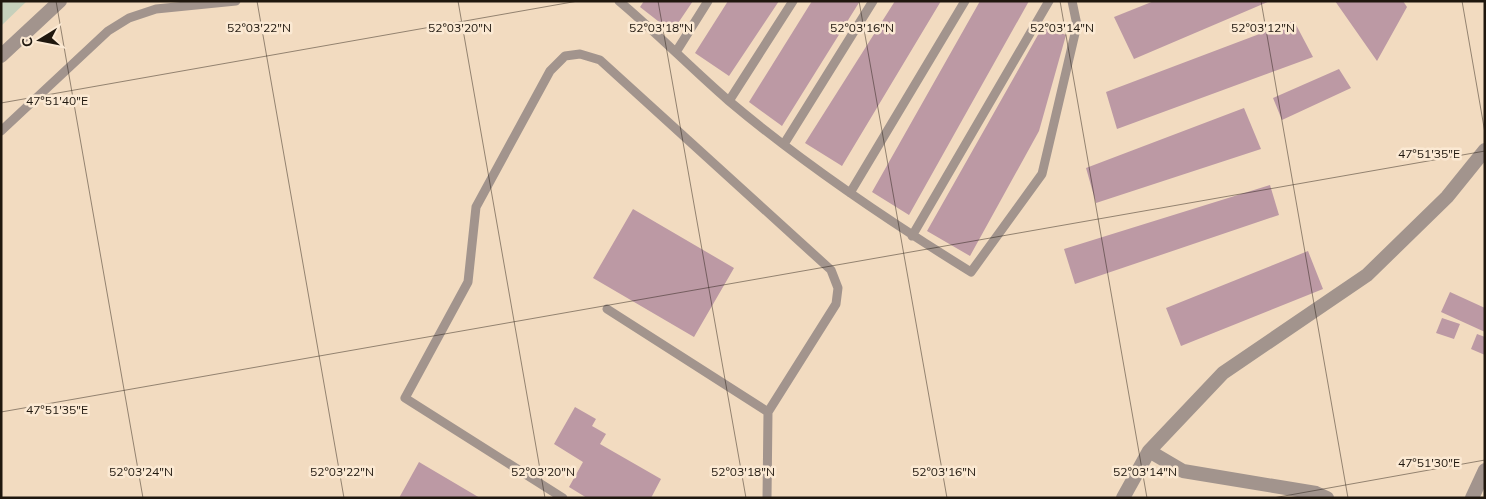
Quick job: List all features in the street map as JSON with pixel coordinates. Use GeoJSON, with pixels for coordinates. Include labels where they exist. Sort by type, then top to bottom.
{"type":"FeatureCollection","features":[{"type":"Feature","properties":{"kind":"street"},"geometry":{"type":"LineString","coordinates":[[1,56],[60,1]]}},
{"type":"Feature","properties":{"kind":"street"},"geometry":{"type":"LineString","coordinates":[[1124,498],[1149,452],[1223,373],[1367,275],[1446,197],[1485,150]]}},
{"type":"Feature","properties":{"kind":"street"},"geometry":{"type":"LineString","coordinates":[[1149,452],[1183,471],[1316,493],[1327,498]]}},
{"type":"Feature","properties":{"kind":"street"},"geometry":{"type":"LineString","coordinates":[[1472,498],[1485,470]]}},
{"type":"Feature","properties":{"kind":"lane"},"geometry":{"type":"LineString","coordinates":[[1,131],[108,31],[129,18],[156,9],[236,1]]}},
{"type":"Feature","properties":{"kind":"lane"},"geometry":{"type":"LineString","coordinates":[[676,52],[708,1]]}},
{"type":"Feature","properties":{"kind":"lane"},"geometry":{"type":"LineString","coordinates":[[729,100],[793,1]]}},
{"type":"Feature","properties":{"kind":"lane"},"geometry":{"type":"LineString","coordinates":[[784,144],[874,1]]}},
{"type":"Feature","properties":{"kind":"lane"},"geometry":{"type":"LineString","coordinates":[[850,193],[965,1]]}},
{"type":"Feature","properties":{"kind":"lane"},"geometry":{"type":"LineString","coordinates":[[912,236],[1048,1]]}},
{"type":"Feature","properties":{"kind":"lane"},"geometry":{"type":"LineString","coordinates":[[625,3],[729,100],[784,144],[912,236],[971,272],[1042,174],[1078,25],[1072,1]]}},
{"type":"Feature","properties":{"kind":"lane"},"geometry":{"type":"LineString","coordinates":[[564,498],[405,398],[468,282],[476,207],[550,71],[565,56],[580,54],[600,60],[831,270],[838,288],[836,304],[768,412],[767,498]]}},
{"type":"Feature","properties":{"kind":"lane"},"geometry":{"type":"LineString","coordinates":[[607,309],[768,412]]}},
{"type":"Feature","properties":{"kind":"green space"},"geometry":{"type":"Polygon","coordinates":[[[1,1],[27,1],[1,26],[1,1]]]}},
{"type":"Feature","properties":{"kind":"building"},"geometry":{"type":"Polygon","coordinates":[[[644,1],[693,1],[672,32],[640,7],[644,1]]]}},
{"type":"Feature","properties":{"kind":"building"},"geometry":{"type":"Polygon","coordinates":[[[728,1],[779,1],[729,76],[695,53],[728,1]]]}},
{"type":"Feature","properties":{"kind":"building"},"geometry":{"type":"Polygon","coordinates":[[[812,1],[860,1],[782,126],[749,102],[812,1]]]}},
{"type":"Feature","properties":{"kind":"building"},"geometry":{"type":"Polygon","coordinates":[[[895,1],[941,1],[842,166],[805,143],[895,1]]]}},
{"type":"Feature","properties":{"kind":"building"},"geometry":{"type":"Polygon","coordinates":[[[980,1],[1029,1],[909,215],[872,192],[980,1]]]}},
{"type":"Feature","properties":{"kind":"building"},"geometry":{"type":"Polygon","coordinates":[[[1154,1],[1270,1],[1134,59],[1114,17],[1154,1]]]}},
{"type":"Feature","properties":{"kind":"building"},"geometry":{"type":"Polygon","coordinates":[[[1335,1],[1403,1],[1407,7],[1377,61],[1335,1]]]}},
{"type":"Feature","properties":{"kind":"building"},"geometry":{"type":"Polygon","coordinates":[[[1294,21],[1313,57],[1117,129],[1106,92],[1294,21]]]}},
{"type":"Feature","properties":{"kind":"building"},"geometry":{"type":"Polygon","coordinates":[[[1043,26],[1066,35],[1039,131],[970,256],[927,231],[1043,26]]]}},
{"type":"Feature","properties":{"kind":"building"},"geometry":{"type":"Polygon","coordinates":[[[1339,69],[1351,88],[1282,120],[1273,98],[1339,69]]]}},
{"type":"Feature","properties":{"kind":"building"},"geometry":{"type":"Polygon","coordinates":[[[1244,108],[1261,149],[1096,203],[1086,168],[1244,108]]]}},
{"type":"Feature","properties":{"kind":"building"},"geometry":{"type":"Polygon","coordinates":[[[1270,185],[1279,215],[1075,284],[1064,249],[1270,185]]]}},
{"type":"Feature","properties":{"kind":"building"},"geometry":{"type":"Polygon","coordinates":[[[633,209],[734,268],[694,337],[593,278],[633,209]]]}},
{"type":"Feature","properties":{"kind":"building"},"geometry":{"type":"Polygon","coordinates":[[[1308,251],[1323,289],[1181,346],[1166,308],[1308,251]]]}},
{"type":"Feature","properties":{"kind":"building"},"geometry":{"type":"Polygon","coordinates":[[[1450,292],[1485,308],[1485,332],[1441,312],[1450,292]]]}},
{"type":"Feature","properties":{"kind":"building"},"geometry":{"type":"Polygon","coordinates":[[[1442,318],[1460,324],[1454,339],[1436,333],[1442,318]]]}},
{"type":"Feature","properties":{"kind":"building"},"geometry":{"type":"Polygon","coordinates":[[[1477,334],[1485,337],[1485,355],[1471,349],[1477,334]]]}},
{"type":"Feature","properties":{"kind":"building"},"geometry":{"type":"Polygon","coordinates":[[[575,407],[596,419],[592,426],[606,434],[600,444],[661,479],[651,498],[587,498],[569,487],[583,462],[554,444],[575,407]]]}},
{"type":"Feature","properties":{"kind":"building"},"geometry":{"type":"Polygon","coordinates":[[[419,462],[480,498],[399,498],[419,462]]]}}]}
